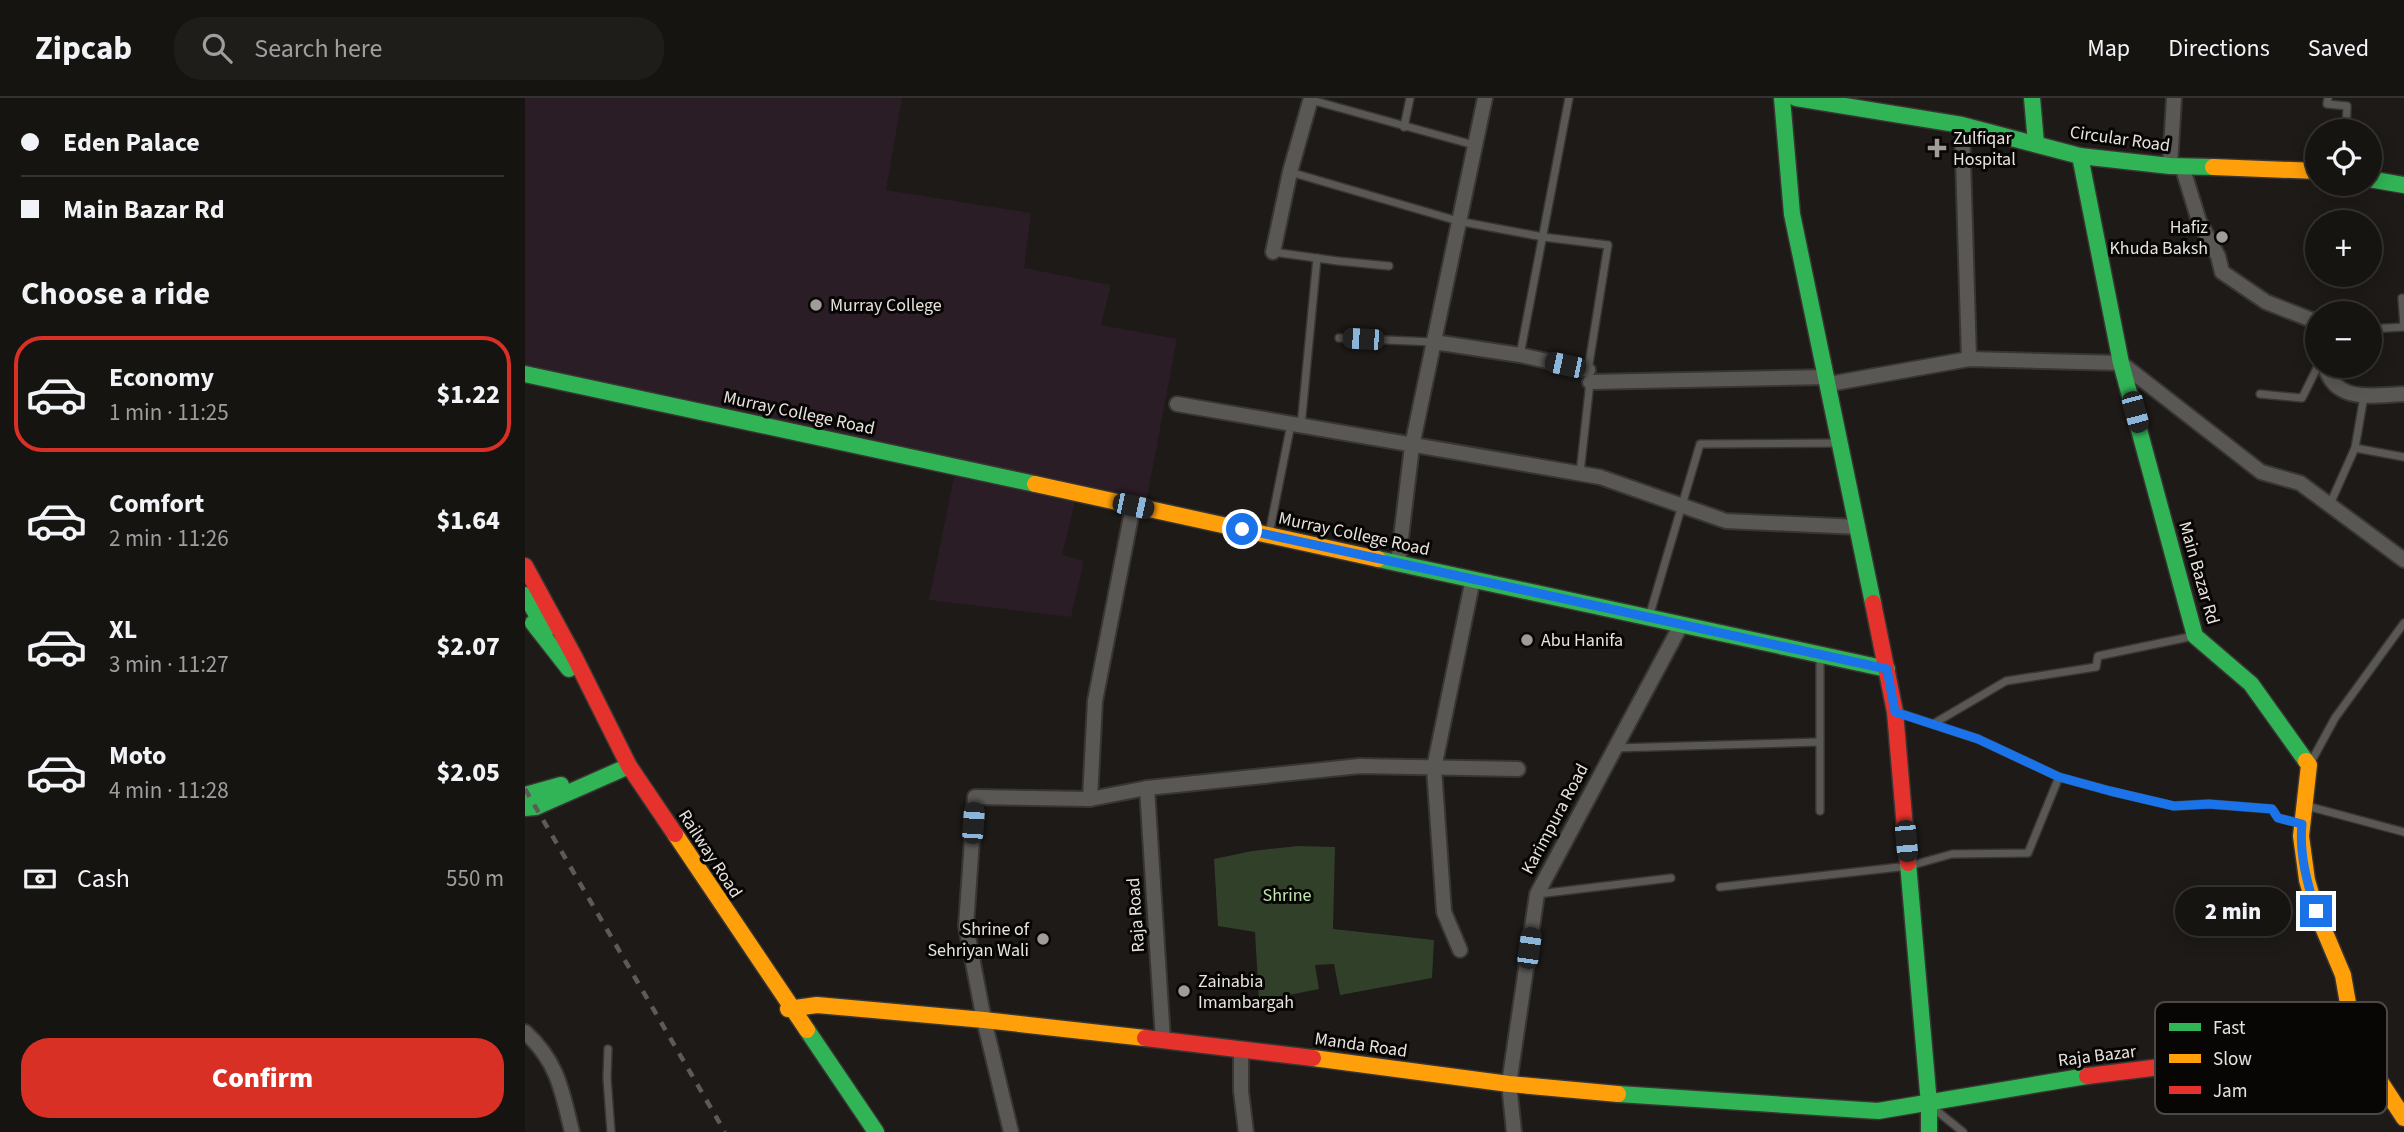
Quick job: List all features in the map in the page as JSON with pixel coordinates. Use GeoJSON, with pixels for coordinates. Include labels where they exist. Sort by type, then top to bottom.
{"type":"FeatureCollection","features":[{"type":"Feature","properties":{"kind":"street"},"geometry":{"type":"LineString","coordinates":[[1398,563],[1412,446],[1485,98]]}},
{"type":"Feature","properties":{"kind":"street"},"geometry":{"type":"LineString","coordinates":[[1782,98],[1792,215],[1895,712],[1929,1104],[1929,1132]]}},
{"type":"Feature","properties":{"kind":"street","name":"Circular Road"},"geometry":{"type":"LineString","coordinates":[[1796,98],[1857,102],[1962,125],[2080,156],[2176,166],[2305,171]]}},
{"type":"Feature","properties":{"kind":"street"},"geometry":{"type":"LineString","coordinates":[[2032,98],[2036,143]]}},
{"type":"Feature","properties":{"kind":"street"},"geometry":{"type":"LineString","coordinates":[[2174,98],[2176,166],[2199,221],[2218,256],[2222,272],[2266,302],[2305,317]]}},
{"type":"Feature","properties":{"kind":"street"},"geometry":{"type":"LineString","coordinates":[[1272,251],[1290,172],[1311,99]]}},
{"type":"Feature","properties":{"kind":"street"},"geometry":{"type":"LineString","coordinates":[[1962,125],[1969,359]]}},
{"type":"Feature","properties":{"kind":"street","name":"Main Bazar Rd"},"geometry":{"type":"LineString","coordinates":[[2080,156],[2121,363],[2195,636],[2251,684],[2309,765]]}},
{"type":"Feature","properties":{"kind":"street"},"geometry":{"type":"LineString","coordinates":[[2382,181],[2404,185]]}},
{"type":"Feature","properties":{"kind":"street"},"geometry":{"type":"LineString","coordinates":[[1434,342],[1520,355],[1589,376],[1828,380],[1969,359],[2121,363],[2261,472],[2300,483],[2404,560]]}},
{"type":"Feature","properties":{"kind":"street","name":"Murray College Road"},"geometry":{"type":"LineString","coordinates":[[525,374],[1887,669]]}},
{"type":"Feature","properties":{"kind":"street"},"geometry":{"type":"LineString","coordinates":[[2330,378],[2350,395],[2404,394]]}},
{"type":"Feature","properties":{"kind":"street"},"geometry":{"type":"LineString","coordinates":[[1177,404],[1600,477],[1726,522],[1858,527]]}},
{"type":"Feature","properties":{"kind":"street"},"geometry":{"type":"LineString","coordinates":[[1090,799],[1095,701],[1133,506]]}},
{"type":"Feature","properties":{"kind":"street"},"geometry":{"type":"LineString","coordinates":[[525,566],[629,766]]}},
{"type":"Feature","properties":{"kind":"street"},"geometry":{"type":"LineString","coordinates":[[1460,950],[1444,912],[1434,768],[1473,579]]}},
{"type":"Feature","properties":{"kind":"street","name":"Railway Road"},"geometry":{"type":"LineString","coordinates":[[525,595],[629,766],[790,1008],[868,1132]]}},
{"type":"Feature","properties":{"kind":"street"},"geometry":{"type":"LineString","coordinates":[[525,612],[569,669]]}},
{"type":"Feature","properties":{"kind":"street","name":"Karimpura Road"},"geometry":{"type":"LineString","coordinates":[[1514,1132],[1509,1084],[1537,894],[1681,625]]}},
{"type":"Feature","properties":{"kind":"street"},"geometry":{"type":"LineString","coordinates":[[2309,765],[2301,836],[2307,880],[2316,911],[2343,975],[2348,1002]]}},
{"type":"Feature","properties":{"kind":"street"},"geometry":{"type":"LineString","coordinates":[[525,795],[629,766]]}},
{"type":"Feature","properties":{"kind":"street"},"geometry":{"type":"LineString","coordinates":[[525,808],[536,807],[629,766]]}},
{"type":"Feature","properties":{"kind":"street"},"geometry":{"type":"LineString","coordinates":[[1011,1132],[984,1020],[966,926],[975,797],[1090,799],[1147,788],[1360,766],[1518,769]]}},
{"type":"Feature","properties":{"kind":"street","name":"Raja Road"},"geometry":{"type":"LineString","coordinates":[[1147,788],[1163,1040]]}},
{"type":"Feature","properties":{"kind":"street","name":"Manda Road"},"geometry":{"type":"LineString","coordinates":[[790,1008],[817,1005],[984,1020],[1241,1049],[1509,1084],[1666,1099],[1878,1111],[1929,1104]]}},
{"type":"Feature","properties":{"kind":"street"},"geometry":{"type":"LineString","coordinates":[[790,1008],[876,1132]]}},
{"type":"Feature","properties":{"kind":"street"},"geometry":{"type":"LineString","coordinates":[[525,1032],[540,1046],[560,1081],[572,1132]]}},
{"type":"Feature","properties":{"kind":"street"},"geometry":{"type":"LineString","coordinates":[[1241,1049],[1241,1091],[1246,1132]]}},
{"type":"Feature","properties":{"kind":"street","name":"Raja Bazar"},"geometry":{"type":"LineString","coordinates":[[1929,1104],[2062,1079],[2155,1068]]}},
{"type":"Feature","properties":{"kind":"street"},"geometry":{"type":"LineString","coordinates":[[2387,1092],[2404,1118]]}},
{"type":"Feature","properties":{"kind":"lane"},"geometry":{"type":"LineString","coordinates":[[1404,127],[1410,98]]}},
{"type":"Feature","properties":{"kind":"lane"},"geometry":{"type":"LineString","coordinates":[[1520,355],[1569,98]]}},
{"type":"Feature","properties":{"kind":"lane"},"geometry":{"type":"LineString","coordinates":[[2328,98],[2327,104],[2347,106],[2346,119]]}},
{"type":"Feature","properties":{"kind":"lane"},"geometry":{"type":"LineString","coordinates":[[1311,99],[1474,145]]}},
{"type":"Feature","properties":{"kind":"lane"},"geometry":{"type":"LineString","coordinates":[[1290,172],[1458,221],[1543,237],[1608,245],[1589,376],[1580,473]]}},
{"type":"Feature","properties":{"kind":"lane"},"geometry":{"type":"LineString","coordinates":[[1272,251],[1389,265]]}},
{"type":"Feature","properties":{"kind":"lane"},"geometry":{"type":"LineString","coordinates":[[1269,535],[1296,425],[1317,258]]}},
{"type":"Feature","properties":{"kind":"lane"},"geometry":{"type":"LineString","coordinates":[[2382,328],[2404,327],[2402,298]]}},
{"type":"Feature","properties":{"kind":"lane"},"geometry":{"type":"LineString","coordinates":[[1339,338],[1434,342]]}},
{"type":"Feature","properties":{"kind":"lane"},"geometry":{"type":"LineString","coordinates":[[2260,394],[2302,398],[2312,378]]}},
{"type":"Feature","properties":{"kind":"lane"},"geometry":{"type":"LineString","coordinates":[[2330,504],[2355,448],[2364,396]]}},
{"type":"Feature","properties":{"kind":"lane"},"geometry":{"type":"LineString","coordinates":[[1649,618],[1700,444],[1841,443]]}},
{"type":"Feature","properties":{"kind":"lane"},"geometry":{"type":"LineString","coordinates":[[2355,448],[2404,457]]}},
{"type":"Feature","properties":{"kind":"lane"},"geometry":{"type":"LineString","coordinates":[[2309,765],[2335,718],[2404,622]]}},
{"type":"Feature","properties":{"kind":"lane"},"geometry":{"type":"LineString","coordinates":[[1933,724],[2006,681],[2096,667],[2098,656],[2195,636]]}},
{"type":"Feature","properties":{"kind":"lane"},"geometry":{"type":"LineString","coordinates":[[1820,655],[1820,811]]}},
{"type":"Feature","properties":{"kind":"lane"},"geometry":{"type":"LineString","coordinates":[[1895,712],[1978,739],[2059,777],[2174,806],[2209,804],[2272,809],[2278,818],[2302,824]]}},
{"type":"Feature","properties":{"kind":"lane"},"geometry":{"type":"LineString","coordinates":[[1614,748],[1819,742]]}},
{"type":"Feature","properties":{"kind":"lane"},"geometry":{"type":"LineString","coordinates":[[1720,887],[1909,866],[1952,854],[2028,853],[2059,777]]}},
{"type":"Feature","properties":{"kind":"lane"},"geometry":{"type":"LineString","coordinates":[[2304,805],[2404,832]]}},
{"type":"Feature","properties":{"kind":"lane"},"geometry":{"type":"LineString","coordinates":[[1537,894],[1671,878]]}},
{"type":"Feature","properties":{"kind":"lane"},"geometry":{"type":"LineString","coordinates":[[608,1049],[611,1132]]}},
{"type":"Feature","properties":{"kind":"lane"},"geometry":{"type":"LineString","coordinates":[[1929,1104],[1963,1132]]}},
{"type":"Feature","properties":{"kind":"shaded area","name":"Murray College"},"geometry":{"type":"Polygon","coordinates":[[[525,98],[902,98],[886,190],[1031,213],[1024,268],[1111,285],[1101,325],[1177,339],[1146,503],[525,365],[525,98]]]}},
{"type":"Feature","properties":{"kind":"shaded area"},"geometry":{"type":"Polygon","coordinates":[[[956,467],[1077,493],[1062,555],[1084,561],[1071,617],[929,600],[956,467]]]}},
{"type":"Feature","properties":{"kind":"green space","name":"Shrine"},"geometry":{"type":"Polygon","coordinates":[[[1298,846],[1335,847],[1333,929],[1434,940],[1432,978],[1340,995],[1334,964],[1315,965],[1319,989],[1259,1001],[1255,932],[1218,926],[1214,859],[1298,846]]]}},
{"type":"Feature","properties":{"kind":"railway"},"geometry":{"type":"LineString","coordinates":[[525,789],[725,1132]]}},
{"type":"Feature","properties":{"kind":"traffic: fast"},"geometry":{"type":"LineString","coordinates":[[1782,98],[1792,214],[1873,603]]}},
{"type":"Feature","properties":{"kind":"traffic: fast"},"geometry":{"type":"LineString","coordinates":[[1796,98],[1962,125],[2080,156],[2170,166],[2213,167]]}},
{"type":"Feature","properties":{"kind":"traffic: fast"},"geometry":{"type":"LineString","coordinates":[[2032,98],[2036,143]]}},
{"type":"Feature","properties":{"kind":"traffic: fast"},"geometry":{"type":"LineString","coordinates":[[2080,156],[2121,363],[2195,636],[2251,684],[2306,761]]}},
{"type":"Feature","properties":{"kind":"traffic: fast"},"geometry":{"type":"LineString","coordinates":[[2382,181],[2404,185]]}},
{"type":"Feature","properties":{"kind":"traffic: fast"},"geometry":{"type":"LineString","coordinates":[[525,374],[1035,484]]}},
{"type":"Feature","properties":{"kind":"traffic: fast"},"geometry":{"type":"LineString","coordinates":[[1378,559],[1887,669]]}},
{"type":"Feature","properties":{"kind":"traffic: fast"},"geometry":{"type":"LineString","coordinates":[[525,595],[546,630]]}},
{"type":"Feature","properties":{"kind":"traffic: fast"},"geometry":{"type":"LineString","coordinates":[[533,623],[569,669]]}},
{"type":"Feature","properties":{"kind":"traffic: fast"},"geometry":{"type":"LineString","coordinates":[[525,808],[536,807],[629,766]]}},
{"type":"Feature","properties":{"kind":"traffic: fast"},"geometry":{"type":"LineString","coordinates":[[525,795],[561,785]]}},
{"type":"Feature","properties":{"kind":"traffic: fast"},"geometry":{"type":"LineString","coordinates":[[1908,863],[1929,1104],[1929,1132]]}},
{"type":"Feature","properties":{"kind":"traffic: fast"},"geometry":{"type":"LineString","coordinates":[[807,1030],[876,1132]]}},
{"type":"Feature","properties":{"kind":"traffic: fast"},"geometry":{"type":"LineString","coordinates":[[1618,1094],[1878,1111],[2087,1076]]}},
{"type":"Feature","properties":{"kind":"traffic: slow"},"geometry":{"type":"LineString","coordinates":[[2213,167],[2305,171]]}},
{"type":"Feature","properties":{"kind":"traffic: slow"},"geometry":{"type":"LineString","coordinates":[[1035,484],[1378,559]]}},
{"type":"Feature","properties":{"kind":"traffic: slow"},"geometry":{"type":"LineString","coordinates":[[2306,761],[2309,765],[2301,836],[2307,880],[2316,911],[2343,975],[2348,1002]]}},
{"type":"Feature","properties":{"kind":"traffic: slow"},"geometry":{"type":"LineString","coordinates":[[675,834],[807,1030]]}},
{"type":"Feature","properties":{"kind":"traffic: slow"},"geometry":{"type":"LineString","coordinates":[[788,1009],[817,1005],[1145,1038]]}},
{"type":"Feature","properties":{"kind":"traffic: slow"},"geometry":{"type":"LineString","coordinates":[[1313,1058],[1509,1084],[1618,1094]]}},
{"type":"Feature","properties":{"kind":"traffic: slow"},"geometry":{"type":"LineString","coordinates":[[2387,1092],[2404,1118]]}},
{"type":"Feature","properties":{"kind":"traffic: jam"},"geometry":{"type":"LineString","coordinates":[[525,566],[629,766],[675,834]]}},
{"type":"Feature","properties":{"kind":"traffic: jam"},"geometry":{"type":"LineString","coordinates":[[1873,603],[1895,712],[1908,863]]}},
{"type":"Feature","properties":{"kind":"traffic: jam"},"geometry":{"type":"LineString","coordinates":[[1145,1038],[1313,1058]]}},
{"type":"Feature","properties":{"kind":"traffic: jam"},"geometry":{"type":"LineString","coordinates":[[2087,1076],[2155,1068]]}},
{"type":"Feature","properties":{"kind":"place","name":"Zulfiqar Hospital"},"geometry":{"type":"Point","coordinates":[1937,148]}},
{"type":"Feature","properties":{"kind":"place","name":"Hafiz Khuda Baksh"},"geometry":{"type":"Point","coordinates":[2222,237]}},
{"type":"Feature","properties":{"kind":"place","name":"Murray College"},"geometry":{"type":"Point","coordinates":[816,305]}},
{"type":"Feature","properties":{"kind":"place","name":"Abu Hanifa"},"geometry":{"type":"Point","coordinates":[1527,640]}},
{"type":"Feature","properties":{"kind":"place","name":"Shrine of Sehriyan Wali"},"geometry":{"type":"Point","coordinates":[1043,939]}},
{"type":"Feature","properties":{"kind":"place","name":"Zainabia Imambargah"},"geometry":{"type":"Point","coordinates":[1184,991]}},
{"type":"Feature","properties":{"kind":"route"},"geometry":{"type":"LineString","coordinates":[[1242,529],[1887,669],[1895,712],[1978,739],[2059,777],[2174,806],[2209,804],[2272,809],[2278,818],[2302,824],[2307,880],[2316,911]]}}]}
